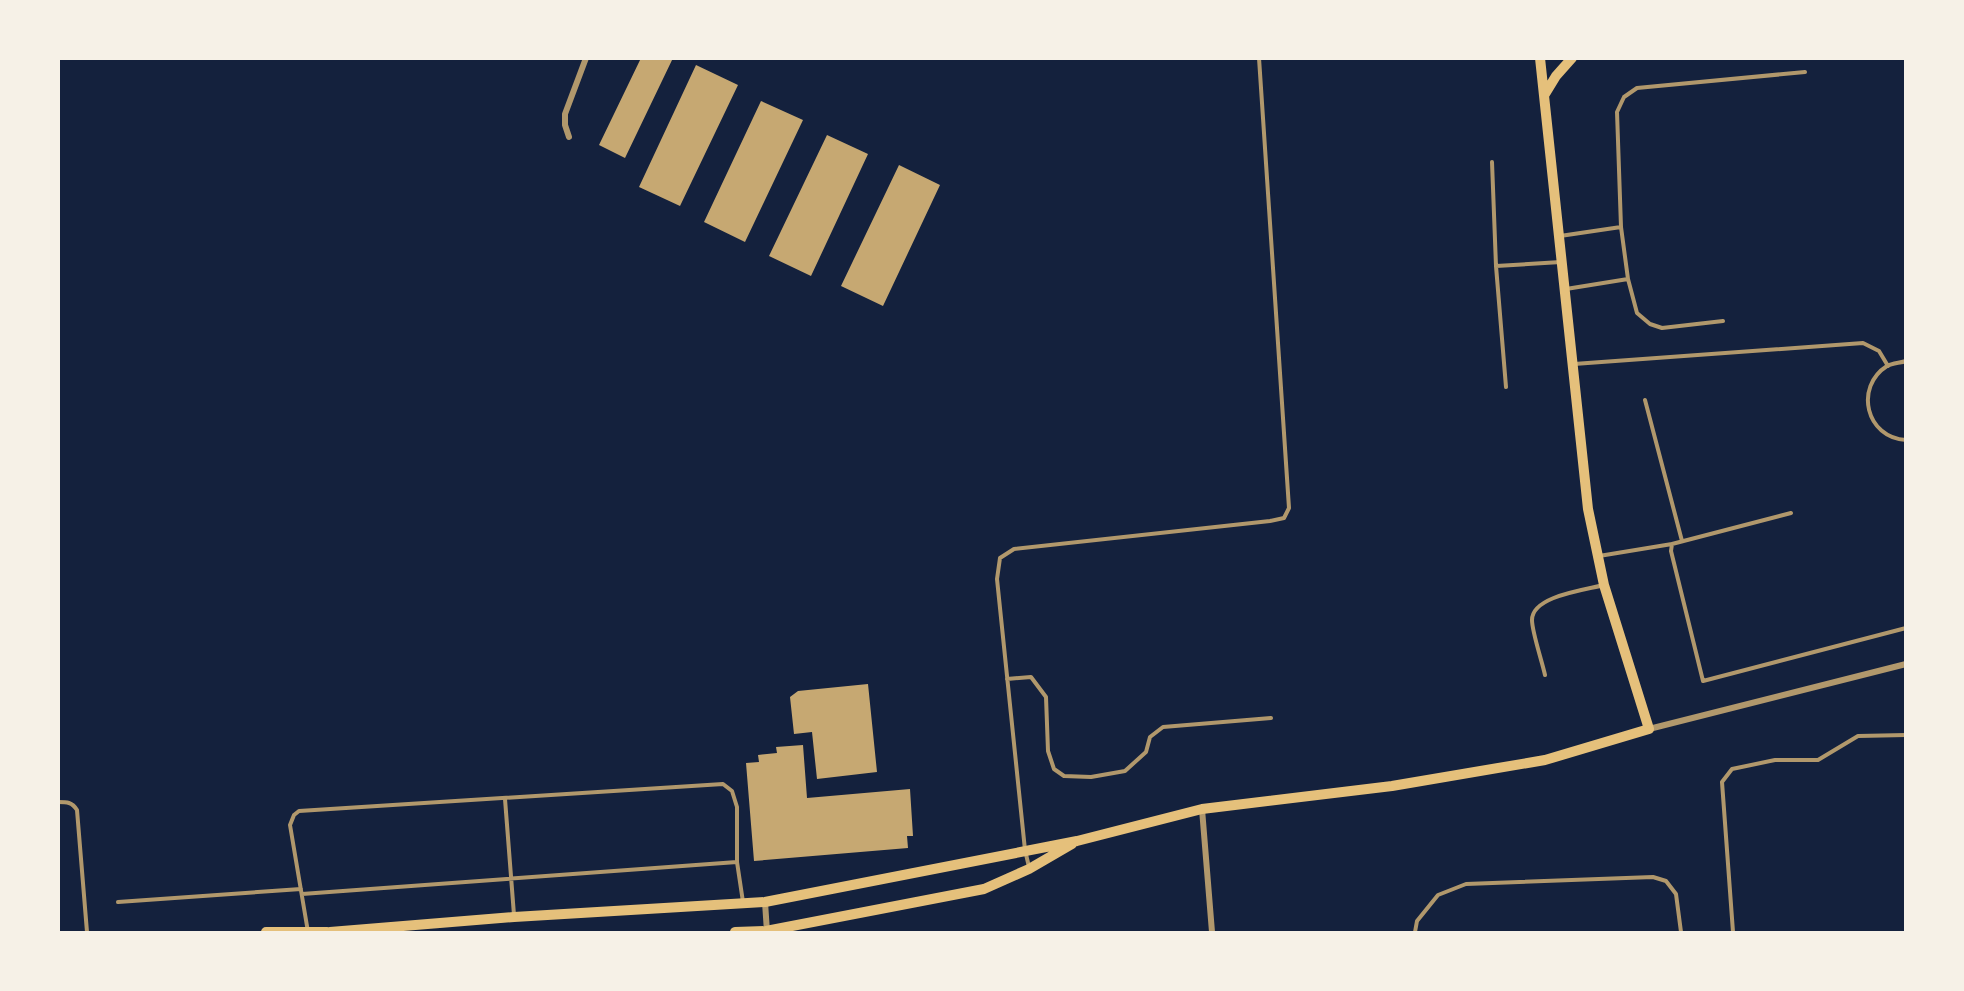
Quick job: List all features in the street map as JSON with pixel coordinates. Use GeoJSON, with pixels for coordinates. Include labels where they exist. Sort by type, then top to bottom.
{"type":"FeatureCollection","features":[{"type":"Feature","properties":{"kind":"main road"},"geometry":{"type":"LineString","coordinates":[[266,933],[328,933],[514,917],[765,902],[1077,841],[1202,809],[1392,786],[1545,760],[1648,729],[1604,585],[1588,509],[1540,58]]}},
{"type":"Feature","properties":{"kind":"main road"},"geometry":{"type":"LineString","coordinates":[[1545,94],[1556,76],[1572,58]]}},
{"type":"Feature","properties":{"kind":"main road"},"geometry":{"type":"LineString","coordinates":[[735,933],[767,932],[984,889],[1029,869],[1077,841]]}},
{"type":"Feature","properties":{"kind":"street"},"geometry":{"type":"LineString","coordinates":[[569,137],[565,125],[565,114],[586,58]]}},
{"type":"Feature","properties":{"kind":"street"},"geometry":{"type":"LineString","coordinates":[[1648,729],[1905,664]]}},
{"type":"Feature","properties":{"kind":"street"},"geometry":{"type":"LineString","coordinates":[[1202,809],[1212,933]]}},
{"type":"Feature","properties":{"kind":"street"},"geometry":{"type":"LineString","coordinates":[[765,902],[767,932]]}},
{"type":"Feature","properties":{"kind":"lane"},"geometry":{"type":"LineString","coordinates":[[1029,869],[1025,850],[996,579],[1000,558],[1014,549],[1270,521],[1284,518],[1289,508],[1259,58]]}},
{"type":"Feature","properties":{"kind":"lane"},"geometry":{"type":"LineString","coordinates":[[1723,321],[1662,328],[1650,324],[1637,313],[1628,279],[1621,227],[1617,111],[1624,97],[1637,88],[1805,72]]}},
{"type":"Feature","properties":{"kind":"lane"},"geometry":{"type":"LineString","coordinates":[[1492,162],[1496,266],[1506,387]]}},
{"type":"Feature","properties":{"kind":"lane"},"geometry":{"type":"LineString","coordinates":[[1559,236],[1621,227]]}},
{"type":"Feature","properties":{"kind":"lane"},"geometry":{"type":"LineString","coordinates":[[1496,266],[1562,262]]}},
{"type":"Feature","properties":{"kind":"lane"},"geometry":{"type":"LineString","coordinates":[[1564,289],[1628,279]]}},
{"type":"Feature","properties":{"kind":"lane"},"geometry":{"type":"LineString","coordinates":[[1574,364],[1863,343],[1879,351],[1888,366]]}},
{"type":"Feature","properties":{"kind":"lane"},"geometry":{"type":"LineString","coordinates":[[1905,361],[1888,366],[1873,380],[1867,400],[1872,420],[1886,436],[1905,440]]}},
{"type":"Feature","properties":{"kind":"lane"},"geometry":{"type":"LineString","coordinates":[[1645,400],[1682,541]]}},
{"type":"Feature","properties":{"kind":"lane"},"geometry":{"type":"LineString","coordinates":[[1598,556],[1672,544],[1791,513]]}},
{"type":"Feature","properties":{"kind":"lane"},"geometry":{"type":"LineString","coordinates":[[1672,544],[1671,551],[1703,681],[1905,628]]}},
{"type":"Feature","properties":{"kind":"lane"},"geometry":{"type":"LineString","coordinates":[[1545,675],[1532,619],[1535,608],[1546,600],[1604,585]]}},
{"type":"Feature","properties":{"kind":"lane"},"geometry":{"type":"LineString","coordinates":[[1007,679],[1031,677],[1046,697],[1048,751],[1054,769],[1064,776],[1091,777],[1125,771],[1146,752],[1150,736],[1163,727],[1271,718]]}},
{"type":"Feature","properties":{"kind":"lane"},"geometry":{"type":"LineString","coordinates":[[1733,933],[1722,782],[1732,769],[1775,760],[1818,760],[1858,736],[1905,735]]}},
{"type":"Feature","properties":{"kind":"lane"},"geometry":{"type":"LineString","coordinates":[[308,932],[290,825],[298,811],[723,784],[732,791],[736,807],[737,862],[744,902]]}},
{"type":"Feature","properties":{"kind":"lane"},"geometry":{"type":"LineString","coordinates":[[505,799],[513,878],[514,917]]}},
{"type":"Feature","properties":{"kind":"lane"},"geometry":{"type":"LineString","coordinates":[[58,802],[74,804],[77,810],[87,933]]}},
{"type":"Feature","properties":{"kind":"lane"},"geometry":{"type":"LineString","coordinates":[[302,894],[737,862]]}},
{"type":"Feature","properties":{"kind":"lane"},"geometry":{"type":"LineString","coordinates":[[1415,933],[1417,921],[1438,895],[1466,884],[1653,877],[1666,881],[1676,894],[1681,933]]}},
{"type":"Feature","properties":{"kind":"lane"},"geometry":{"type":"LineString","coordinates":[[118,902],[301,889]]}},
{"type":"Feature","properties":{"kind":"building"},"geometry":{"type":"Polygon","coordinates":[[[641,58],[673,58],[625,158],[599,145],[641,58]]]}},
{"type":"Feature","properties":{"kind":"building"},"geometry":{"type":"Polygon","coordinates":[[[696,65],[738,85],[680,206],[639,187],[696,65]]]}},
{"type":"Feature","properties":{"kind":"building"},"geometry":{"type":"Polygon","coordinates":[[[761,101],[803,120],[745,242],[704,222],[761,101]]]}},
{"type":"Feature","properties":{"kind":"building"},"geometry":{"type":"Polygon","coordinates":[[[827,135],[868,154],[811,276],[769,256],[827,135]]]}},
{"type":"Feature","properties":{"kind":"building"},"geometry":{"type":"Polygon","coordinates":[[[899,165],[940,185],[883,306],[841,286],[899,165]]]}},
{"type":"Feature","properties":{"kind":"building"},"geometry":{"type":"Polygon","coordinates":[[[868,684],[877,772],[817,779],[812,732],[794,734],[790,697],[798,691],[868,684]]]}},
{"type":"Feature","properties":{"kind":"building"},"geometry":{"type":"Polygon","coordinates":[[[803,745],[807,798],[910,789],[913,836],[907,836],[908,848],[754,861],[746,763],[759,762],[758,755],[777,753],[776,747],[803,745]]]}}]}
